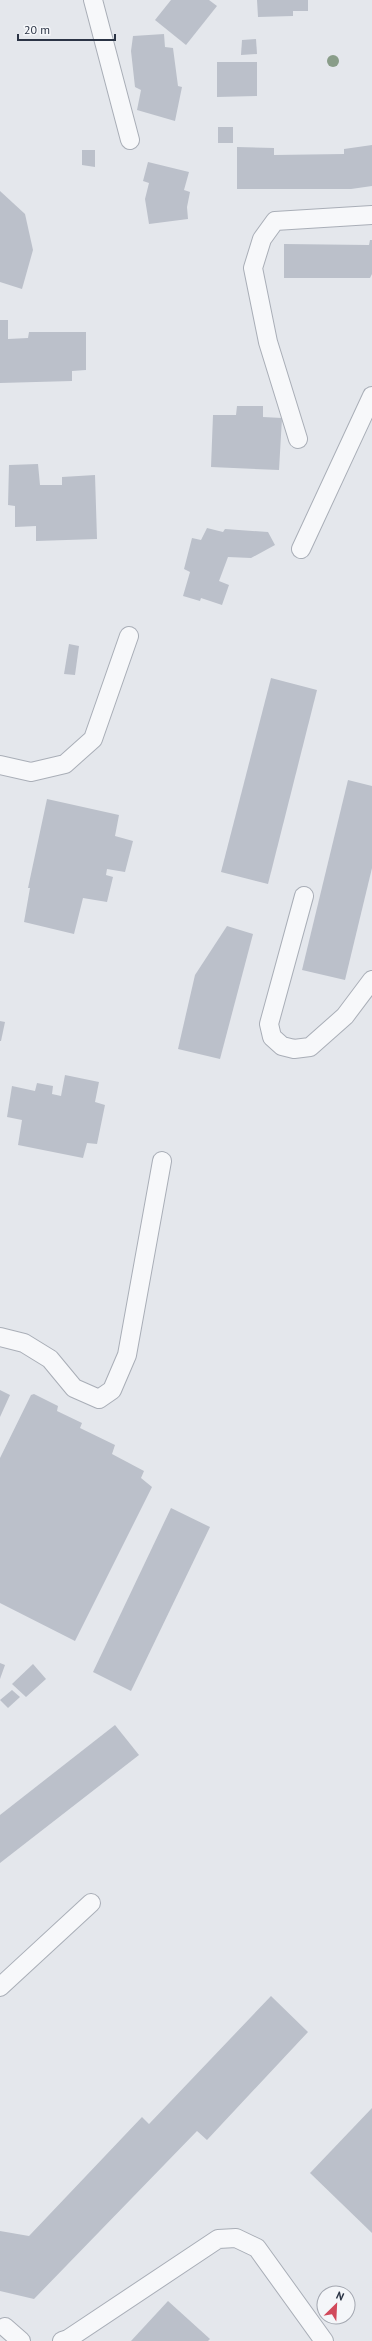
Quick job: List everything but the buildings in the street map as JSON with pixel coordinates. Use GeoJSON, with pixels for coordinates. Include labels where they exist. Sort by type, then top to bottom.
{"type":"FeatureCollection","features":[{"type":"Feature","properties":{"kind":"lane"},"geometry":{"type":"LineString","coordinates":[[93,0],[130,140]]}},
{"type":"Feature","properties":{"kind":"lane"},"geometry":{"type":"LineString","coordinates":[[298,439],[268,342],[253,268],[262,239],[275,221],[372,215]]}},
{"type":"Feature","properties":{"kind":"lane"},"geometry":{"type":"LineString","coordinates":[[301,550],[372,396]]}},
{"type":"Feature","properties":{"kind":"lane"},"geometry":{"type":"LineString","coordinates":[[0,765],[31,772],[65,764],[92,739],[129,636]]}},
{"type":"Feature","properties":{"kind":"lane"},"geometry":{"type":"LineString","coordinates":[[304,896],[269,1024],[272,1037],[282,1046],[294,1049],[310,1047],[345,1016],[372,980]]}},
{"type":"Feature","properties":{"kind":"lane"},"geometry":{"type":"LineString","coordinates":[[0,1337],[24,1343],[50,1359],[74,1388],[99,1399],[112,1390],[127,1355],[162,1161]]}},
{"type":"Feature","properties":{"kind":"lane"},"geometry":{"type":"LineString","coordinates":[[0,1987],[91,1903]]}},
{"type":"Feature","properties":{"kind":"lane"},"geometry":{"type":"LineString","coordinates":[[62,2341],[74,2335],[218,2239],[236,2238],[257,2248],[324,2341]]}},
{"type":"Feature","properties":{"kind":"lane"},"geometry":{"type":"LineString","coordinates":[[5,2327],[21,2341]]}}]}
